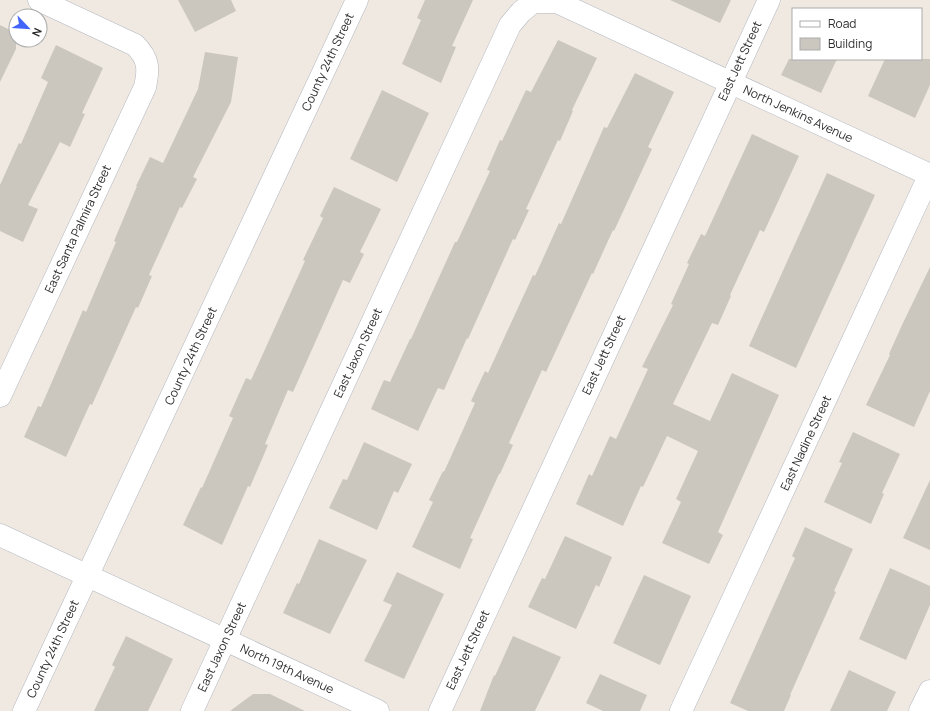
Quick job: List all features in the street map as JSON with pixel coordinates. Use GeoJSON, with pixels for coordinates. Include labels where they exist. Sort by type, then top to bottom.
{"type":"FeatureCollection","features":[{"type":"Feature","properties":{"kind":"street","name":"East Santa Palmira Street"},"geometry":{"type":"LineString","coordinates":[[0,396],[144,87],[148,74],[146,59],[135,45],[39,0]]}},
{"type":"Feature","properties":{"kind":"street","name":"County 24th Street"},"geometry":{"type":"LineString","coordinates":[[24,711],[357,0]]}},
{"type":"Feature","properties":{"kind":"street","name":"East Jett Street"},"geometry":{"type":"LineString","coordinates":[[440,711],[769,0]]}},
{"type":"Feature","properties":{"kind":"street","name":"North Jenkins Avenue"},"geometry":{"type":"LineString","coordinates":[[533,2],[557,2],[930,175]]}},
{"type":"Feature","properties":{"kind":"street","name":"East Jaxon Street"},"geometry":{"type":"LineString","coordinates":[[192,711],[510,25],[521,12],[533,2]]}},
{"type":"Feature","properties":{"kind":"street","name":"East Nadine Street"},"geometry":{"type":"LineString","coordinates":[[681,711],[930,175]]}},
{"type":"Feature","properties":{"kind":"street","name":"North 19th Avenue"},"geometry":{"type":"LineString","coordinates":[[0,535],[378,711]]}},
{"type":"Feature","properties":{"kind":"street"},"geometry":{"type":"LineString","coordinates":[[920,711],[930,691]]}},
{"type":"Feature","properties":{"kind":"building"},"geometry":{"type":"Polygon","coordinates":[[[178,0],[231,0],[236,11],[195,32],[178,0]]]}},
{"type":"Feature","properties":{"kind":"building"},"geometry":{"type":"Polygon","coordinates":[[[425,0],[473,0],[452,46],[456,47],[441,83],[402,64],[421,20],[417,18],[425,0]]]}},
{"type":"Feature","properties":{"kind":"building"},"geometry":{"type":"Polygon","coordinates":[[[670,0],[731,0],[720,23],[670,0]]]}},
{"type":"Feature","properties":{"kind":"building"},"geometry":{"type":"Polygon","coordinates":[[[0,25],[8,29],[8,48],[16,49],[0,82],[0,25]]]}},
{"type":"Feature","properties":{"kind":"building"},"geometry":{"type":"Polygon","coordinates":[[[558,40],[597,58],[572,110],[573,111],[560,141],[558,140],[526,209],[529,210],[515,240],[513,239],[444,390],[438,388],[418,431],[371,409],[384,380],[390,382],[411,339],[455,242],[457,242],[490,171],[487,170],[500,140],[502,141],[526,90],[531,92],[558,40]]]}},
{"type":"Feature","properties":{"kind":"building"},"geometry":{"type":"Polygon","coordinates":[[[56,45],[103,68],[82,113],[85,114],[70,147],[60,142],[28,205],[38,209],[23,242],[0,231],[0,185],[19,143],[21,144],[48,82],[41,78],[56,45]]]}},
{"type":"Feature","properties":{"kind":"building"},"geometry":{"type":"Polygon","coordinates":[[[205,52],[238,57],[231,102],[193,177],[197,179],[182,208],[180,207],[149,275],[152,276],[138,308],[136,307],[92,405],[90,404],[66,457],[24,437],[38,406],[41,407],[83,310],[86,312],[116,242],[114,241],[136,186],[150,157],[163,163],[198,89],[205,52]]]}},
{"type":"Feature","properties":{"kind":"building"},"geometry":{"type":"Polygon","coordinates":[[[789,59],[837,60],[821,93],[781,75],[789,59]]]}},
{"type":"Feature","properties":{"kind":"building"},"geometry":{"type":"Polygon","coordinates":[[[930,59],[930,85],[915,118],[868,96],[885,60],[930,59]]]}},
{"type":"Feature","properties":{"kind":"building"},"geometry":{"type":"Polygon","coordinates":[[[635,73],[674,92],[648,147],[652,149],[614,231],[613,230],[593,274],[592,273],[546,372],[542,370],[509,443],[513,445],[470,538],[473,539],[460,569],[412,547],[433,502],[429,500],[443,471],[444,472],[475,403],[471,401],[485,371],[488,373],[533,275],[535,276],[559,223],[561,224],[604,127],[607,128],[635,73]]]}},
{"type":"Feature","properties":{"kind":"building"},"geometry":{"type":"Polygon","coordinates":[[[382,90],[429,113],[397,182],[350,159],[382,90]]]}},
{"type":"Feature","properties":{"kind":"building"},"geometry":{"type":"Polygon","coordinates":[[[752,134],[799,156],[764,232],[760,230],[718,325],[712,323],[673,404],[710,421],[732,373],[779,395],[718,532],[723,535],[709,564],[662,543],[681,502],[676,499],[698,451],[667,436],[643,487],[641,486],[623,526],[576,504],[589,474],[592,476],[610,436],[616,439],[648,369],[642,367],[673,305],[671,304],[689,264],[687,263],[701,234],[705,236],[752,134]]]}},
{"type":"Feature","properties":{"kind":"building"},"geometry":{"type":"Polygon","coordinates":[[[827,173],[875,195],[796,368],[749,346],[827,173]]]}},
{"type":"Feature","properties":{"kind":"building"},"geometry":{"type":"Polygon","coordinates":[[[334,187],[381,209],[360,252],[364,254],[350,283],[343,280],[293,392],[288,390],[265,444],[268,445],[222,545],[183,525],[201,487],[202,488],[233,418],[229,416],[246,378],[251,380],[305,261],[303,260],[323,218],[320,216],[334,187]]]}},
{"type":"Feature","properties":{"kind":"building"},"geometry":{"type":"Polygon","coordinates":[[[930,267],[930,391],[914,427],[866,405],[930,267]]]}},
{"type":"Feature","properties":{"kind":"building"},"geometry":{"type":"Polygon","coordinates":[[[853,432],[900,454],[882,493],[884,494],[871,524],[824,502],[842,463],[839,462],[853,432]]]}},
{"type":"Feature","properties":{"kind":"building"},"geometry":{"type":"Polygon","coordinates":[[[364,442],[412,464],[398,493],[394,491],[377,530],[329,508],[343,479],[347,480],[364,442]]]}},
{"type":"Feature","properties":{"kind":"building"},"geometry":{"type":"Polygon","coordinates":[[[930,480],[930,550],[903,538],[930,480]]]}},
{"type":"Feature","properties":{"kind":"building"},"geometry":{"type":"Polygon","coordinates":[[[805,527],[853,549],[834,591],[836,592],[784,711],[748,711],[730,703],[795,558],[792,556],[805,527]]]}},
{"type":"Feature","properties":{"kind":"building"},"geometry":{"type":"Polygon","coordinates":[[[565,536],[612,557],[599,587],[596,585],[576,629],[528,607],[542,578],[545,579],[565,536]]]}},
{"type":"Feature","properties":{"kind":"building"},"geometry":{"type":"Polygon","coordinates":[[[319,539],[367,560],[330,634],[283,613],[297,583],[299,584],[319,539]]]}},
{"type":"Feature","properties":{"kind":"building"},"geometry":{"type":"Polygon","coordinates":[[[890,568],[930,586],[930,605],[906,660],[859,639],[890,568]]]}},
{"type":"Feature","properties":{"kind":"building"},"geometry":{"type":"Polygon","coordinates":[[[397,572],[444,594],[404,679],[364,661],[392,605],[383,601],[397,572]]]}},
{"type":"Feature","properties":{"kind":"building"},"geometry":{"type":"Polygon","coordinates":[[[644,575],[691,596],[660,665],[613,643],[644,575]]]}},
{"type":"Feature","properties":{"kind":"building"},"geometry":{"type":"Polygon","coordinates":[[[126,636],[173,659],[148,711],[94,711],[115,667],[112,665],[126,636]]]}},
{"type":"Feature","properties":{"kind":"building"},"geometry":{"type":"Polygon","coordinates":[[[513,636],[561,657],[535,711],[480,711],[494,675],[495,676],[513,636]]]}},
{"type":"Feature","properties":{"kind":"building"},"geometry":{"type":"Polygon","coordinates":[[[849,670],[896,692],[887,711],[830,711],[849,670]]]}},
{"type":"Feature","properties":{"kind":"building"},"geometry":{"type":"Polygon","coordinates":[[[600,674],[647,695],[640,711],[603,711],[586,703],[600,674]]]}},
{"type":"Feature","properties":{"kind":"building"},"geometry":{"type":"Polygon","coordinates":[[[253,694],[270,694],[305,711],[230,711],[253,694]]]}}]}
